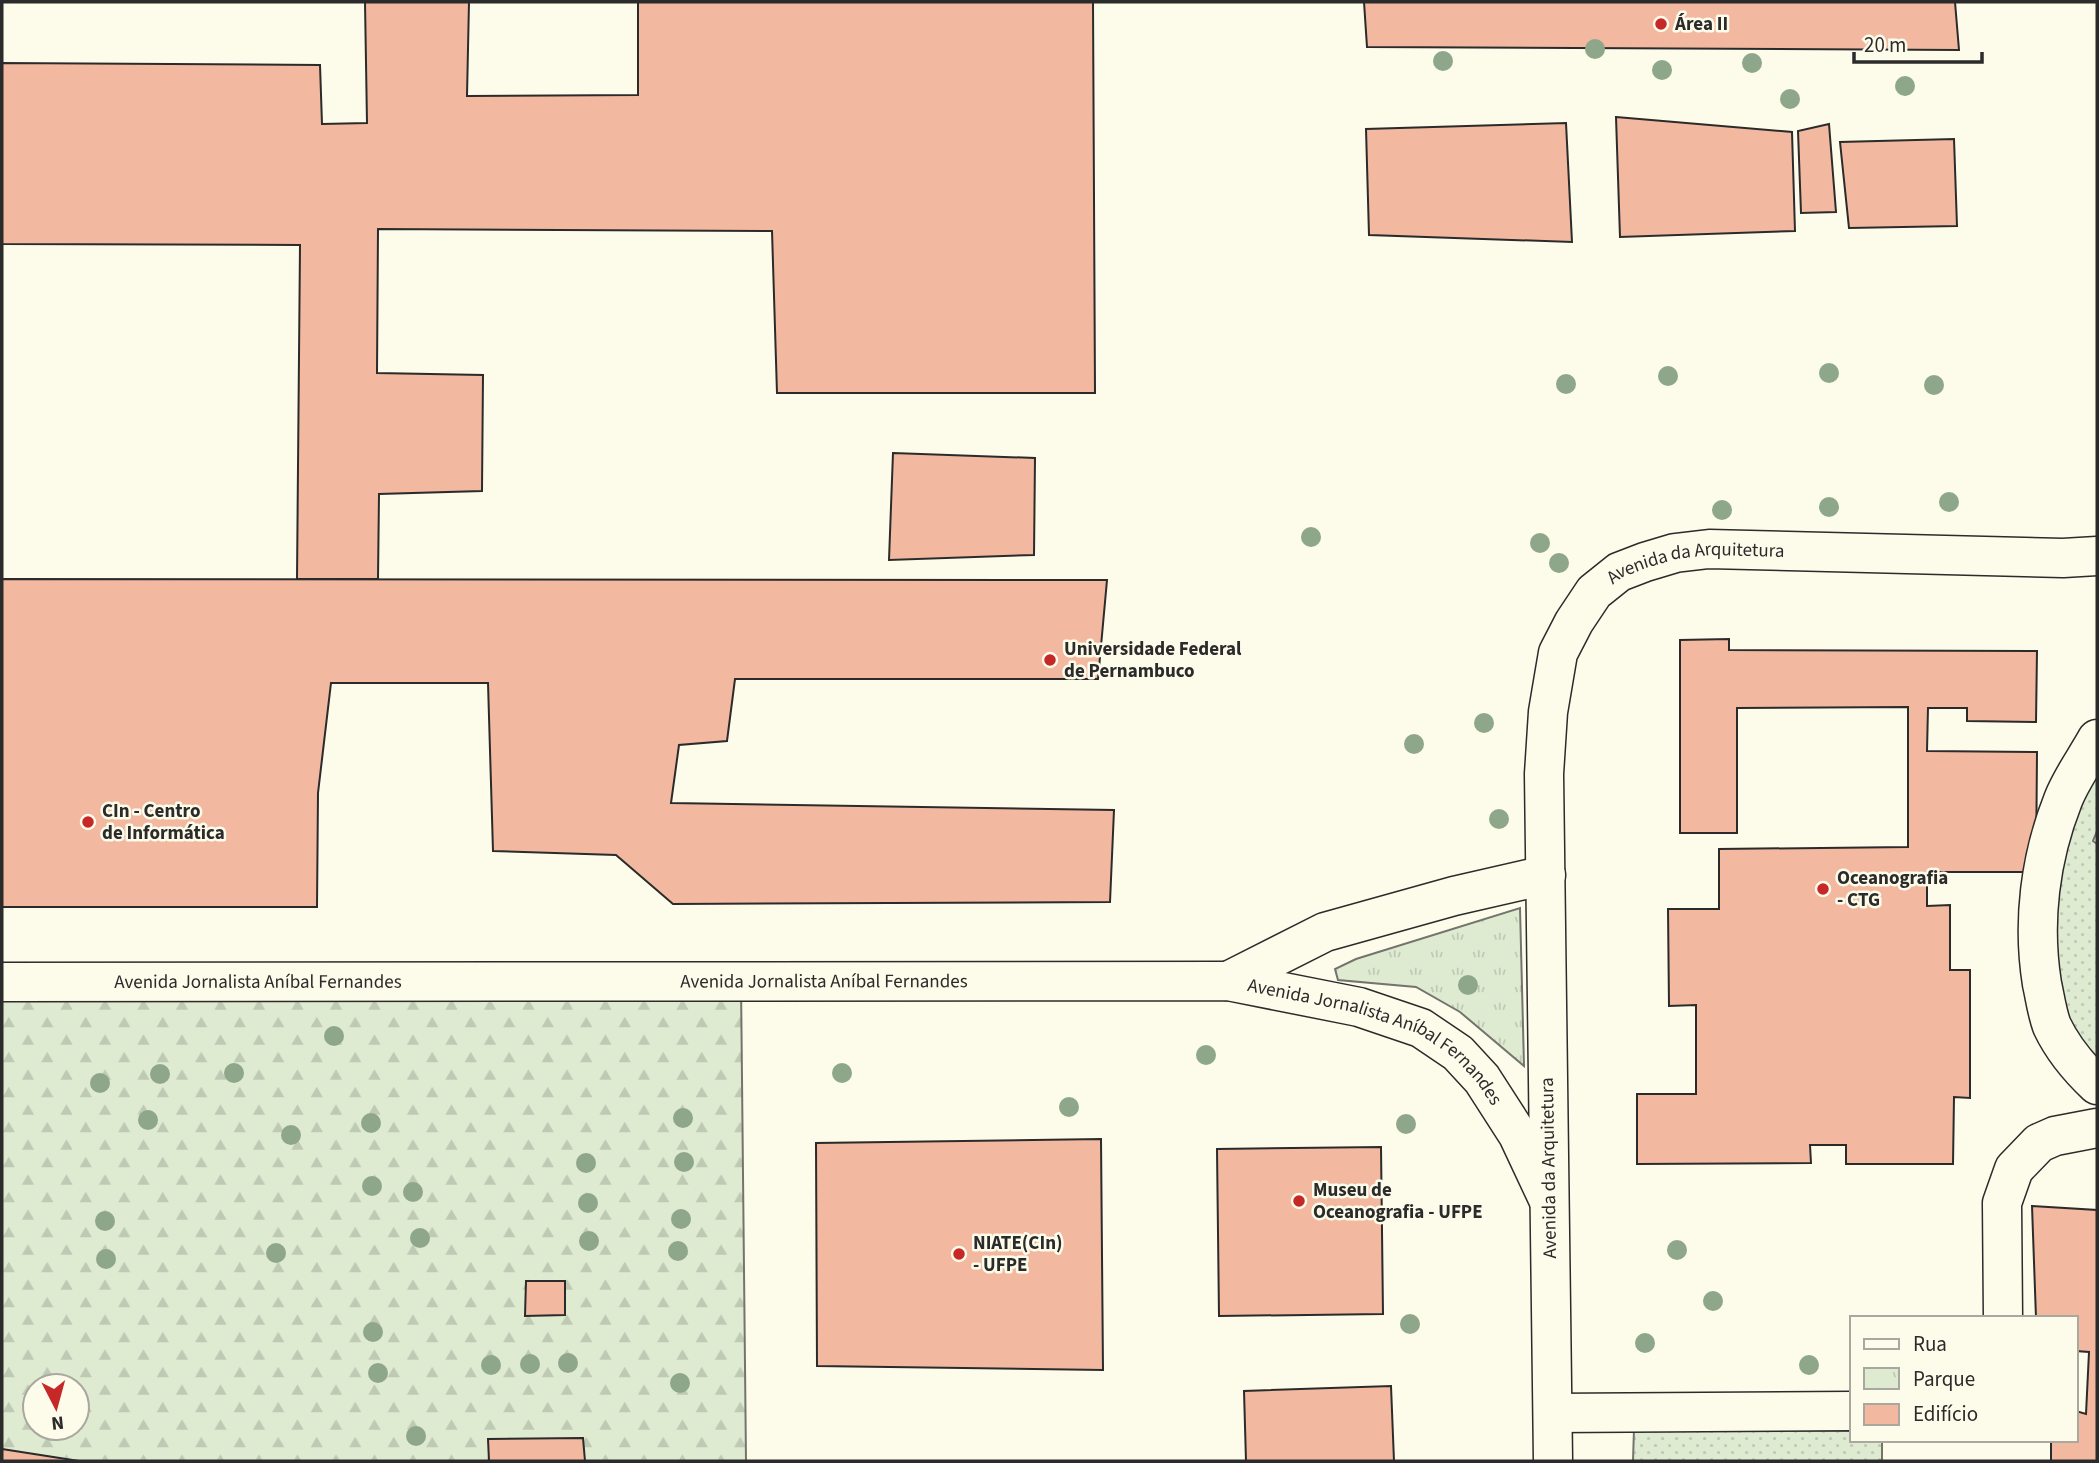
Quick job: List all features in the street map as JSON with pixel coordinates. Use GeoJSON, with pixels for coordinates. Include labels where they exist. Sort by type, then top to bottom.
{"type":"FeatureCollection","features":[{"type":"Feature","properties":{"kind":"street","name":"Avenida da Arquitetura"},"geometry":{"type":"LineString","coordinates":[[1553,1461],[1544,774],[1548,712],[1558,653],[1574,622],[1594,592],[1619,572],[1675,553],[1709,549],[2063,558],[2097,556]]}},
{"type":"Feature","properties":{"kind":"street"},"geometry":{"type":"LineString","coordinates":[[2097,739],[2063,797],[2045,853],[2036,940],[2052,1024],[2067,1051],[2097,1086]]}},
{"type":"Feature","properties":{"kind":"street"},"geometry":{"type":"LineString","coordinates":[[1228,981],[1325,932],[1546,874]]}},
{"type":"Feature","properties":{"kind":"street","name":"Avenida Jornalista Aníbal Fernandes"},"geometry":{"type":"LineString","coordinates":[[2,982],[1228,981],[1359,1007],[1421,1028],[1458,1052],[1482,1079],[1518,1135],[1549,1201]]}},
{"type":"Feature","properties":{"kind":"street"},"geometry":{"type":"LineString","coordinates":[[2003,1316],[2002,1203],[2014,1169],[2039,1143],[2055,1136],[2097,1128]]}},
{"type":"Feature","properties":{"kind":"street"},"geometry":{"type":"LineString","coordinates":[[1553,1413],[1850,1411]]}},
{"type":"Feature","properties":{"kind":"green space"},"geometry":{"type":"Polygon","coordinates":[[[2097,757],[2097,831],[2093,841],[2097,844],[2097,1073],[2053,988],[2057,859],[2097,757]]]}},
{"type":"Feature","properties":{"kind":"green space"},"geometry":{"type":"Polygon","coordinates":[[[1520,908],[1524,1066],[1460,1012],[1416,987],[1338,980],[1335,969],[1356,959],[1520,908]]]}},
{"type":"Feature","properties":{"kind":"green space"},"geometry":{"type":"Polygon","coordinates":[[[741,983],[746,1461],[2,1461],[2,988],[741,983]]]}},
{"type":"Feature","properties":{"kind":"green space"},"geometry":{"type":"Polygon","coordinates":[[[1634,1429],[1850,1431],[1850,1442],[1882,1442],[1882,1461],[1633,1461],[1634,1429]]]}},
{"type":"Feature","properties":{"kind":"building"},"geometry":{"type":"Polygon","coordinates":[[[365,2],[469,2],[467,96],[638,95],[638,2],[1093,2],[1095,393],[777,393],[772,231],[378,229],[377,373],[483,375],[482,491],[379,494],[378,579],[297,579],[300,245],[2,244],[2,63],[320,65],[322,124],[367,123],[365,2]]]}},
{"type":"Feature","properties":{"kind":"building","name":"Área II"},"geometry":{"type":"Polygon","coordinates":[[[1364,2],[1955,2],[1959,50],[1367,47],[1364,2]]]}},
{"type":"Feature","properties":{"kind":"building"},"geometry":{"type":"Polygon","coordinates":[[[1616,117],[1792,132],[1795,231],[1620,237],[1616,117]]]}},
{"type":"Feature","properties":{"kind":"building"},"geometry":{"type":"Polygon","coordinates":[[[1566,123],[1572,242],[1369,235],[1366,129],[1566,123]]]}},
{"type":"Feature","properties":{"kind":"building"},"geometry":{"type":"Polygon","coordinates":[[[1829,124],[1836,212],[1801,213],[1798,131],[1829,124]]]}},
{"type":"Feature","properties":{"kind":"building"},"geometry":{"type":"Polygon","coordinates":[[[1954,139],[1957,226],[1849,228],[1840,142],[1954,139]]]}},
{"type":"Feature","properties":{"kind":"building"},"geometry":{"type":"Polygon","coordinates":[[[893,453],[1035,458],[1034,555],[889,560],[893,453]]]}},
{"type":"Feature","properties":{"kind":"building"},"geometry":{"type":"Polygon","coordinates":[[[2,579],[1107,580],[1098,679],[735,679],[727,741],[679,745],[671,803],[1114,810],[1110,902],[673,904],[616,855],[493,851],[488,683],[331,683],[318,793],[317,907],[2,907],[2,579]]]}},
{"type":"Feature","properties":{"kind":"building","name":"Oceanografia - CTG"},"geometry":{"type":"Polygon","coordinates":[[[1729,639],[1729,650],[2037,651],[2036,722],[1967,721],[1967,708],[1928,708],[1927,751],[2037,752],[2036,872],[1927,872],[1927,906],[1950,905],[1950,970],[1970,970],[1970,1098],[1954,1097],[1953,1164],[1846,1164],[1846,1145],[1810,1145],[1811,1163],[1637,1164],[1637,1094],[1696,1094],[1696,1005],[1669,1006],[1668,909],[1719,909],[1719,849],[1908,847],[1908,707],[1737,708],[1737,833],[1680,833],[1680,640],[1729,639]]]}},
{"type":"Feature","properties":{"kind":"building","name":"NIATE(CIn) - UFPE"},"geometry":{"type":"Polygon","coordinates":[[[1101,1139],[1103,1370],[817,1366],[816,1143],[1101,1139]]]}},
{"type":"Feature","properties":{"kind":"building","name":"Museu de Oceanografia - UFPE"},"geometry":{"type":"Polygon","coordinates":[[[1381,1147],[1383,1314],[1219,1316],[1217,1149],[1381,1147]]]}},
{"type":"Feature","properties":{"kind":"building"},"geometry":{"type":"Polygon","coordinates":[[[2032,1206],[2097,1210],[2097,1461],[2051,1461],[2051,1442],[2078,1442],[2078,1412],[2086,1414],[2089,1352],[2078,1351],[2078,1316],[2036,1316],[2032,1206]]]}},
{"type":"Feature","properties":{"kind":"building"},"geometry":{"type":"Polygon","coordinates":[[[526,1281],[565,1281],[565,1315],[525,1316],[526,1281]]]}},
{"type":"Feature","properties":{"kind":"building"},"geometry":{"type":"Polygon","coordinates":[[[1391,1386],[1394,1461],[1246,1461],[1244,1391],[1391,1386]]]}},
{"type":"Feature","properties":{"kind":"building"},"geometry":{"type":"Polygon","coordinates":[[[583,1438],[585,1461],[489,1461],[488,1439],[583,1438]]]}},
{"type":"Feature","properties":{"kind":"building"},"geometry":{"type":"Polygon","coordinates":[[[2,1449],[79,1461],[2,1461],[2,1449]]]}},
{"type":"Feature","properties":{"kind":"place","name":"Área II"},"geometry":{"type":"Point","coordinates":[1661,24]}},
{"type":"Feature","properties":{"kind":"place","name":"Universidade Federal de Pernambuco"},"geometry":{"type":"Point","coordinates":[1050,660]}},
{"type":"Feature","properties":{"kind":"place","name":"CIn - Centro de Informática"},"geometry":{"type":"Point","coordinates":[88,822]}},
{"type":"Feature","properties":{"kind":"place","name":"Oceanografia - CTG"},"geometry":{"type":"Point","coordinates":[1823,889]}},
{"type":"Feature","properties":{"kind":"place","name":"Museu de Oceanografia - UFPE"},"geometry":{"type":"Point","coordinates":[1299,1201]}},
{"type":"Feature","properties":{"kind":"place","name":"NIATE(CIn) - UFPE"},"geometry":{"type":"Point","coordinates":[959,1254]}}]}
